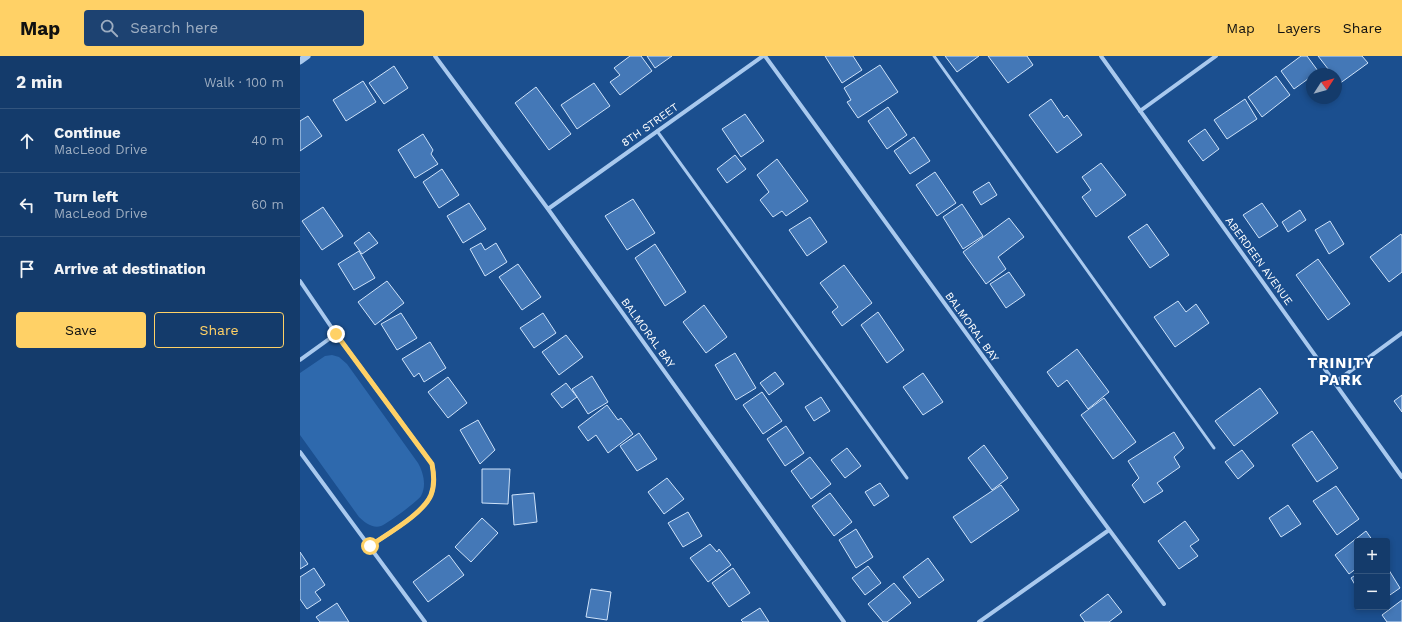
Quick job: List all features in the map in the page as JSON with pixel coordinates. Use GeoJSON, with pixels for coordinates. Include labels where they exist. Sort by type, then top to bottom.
{"type":"FeatureCollection","features":[{"type":"Feature","properties":{"kind":"street"},"geometry":{"type":"LineString","coordinates":[[300,61],[306,56]]}},
{"type":"Feature","properties":{"kind":"street","name":"BALMORAL BAY"},"geometry":{"type":"LineString","coordinates":[[435,56],[548,209],[844,622]]}},
{"type":"Feature","properties":{"kind":"street","name":"BALMORAL BAY"},"geometry":{"type":"LineString","coordinates":[[764,56],[1164,604]]}},
{"type":"Feature","properties":{"kind":"street","name":"8TH STREET"},"geometry":{"type":"LineString","coordinates":[[548,209],[764,56]]}},
{"type":"Feature","properties":{"kind":"street","name":"ABERDEEN AVENUE"},"geometry":{"type":"LineString","coordinates":[[1101,56],[1402,477]]}},
{"type":"Feature","properties":{"kind":"street"},"geometry":{"type":"LineString","coordinates":[[1140,111],[1216,56]]}},
{"type":"Feature","properties":{"kind":"street"},"geometry":{"type":"LineString","coordinates":[[300,281],[336,334],[432,464],[434,479],[431,495],[422,509],[370,546]]}},
{"type":"Feature","properties":{"kind":"street"},"geometry":{"type":"LineString","coordinates":[[1334,383],[1402,333]]}},
{"type":"Feature","properties":{"kind":"street"},"geometry":{"type":"LineString","coordinates":[[300,360],[336,334]]}},
{"type":"Feature","properties":{"kind":"street"},"geometry":{"type":"LineString","coordinates":[[300,452],[425,622]]}},
{"type":"Feature","properties":{"kind":"street"},"geometry":{"type":"LineString","coordinates":[[979,622],[1109,530]]}},
{"type":"Feature","properties":{"kind":"lane"},"geometry":{"type":"LineString","coordinates":[[934,56],[1214,448]]}},
{"type":"Feature","properties":{"kind":"lane"},"geometry":{"type":"LineString","coordinates":[[657,131],[907,478]]}},
{"type":"Feature","properties":{"kind":"shaded area"},"geometry":{"type":"Polygon","coordinates":[[[332,355],[339,357],[347,364],[418,463],[423,474],[424,487],[421,496],[402,512],[378,527],[366,523],[359,517],[300,435],[300,373],[325,356],[332,355]]]}},
{"type":"Feature","properties":{"kind":"building"},"geometry":{"type":"Polygon","coordinates":[[[630,56],[641,56],[652,71],[620,95],[610,82],[620,75],[614,68],[630,56]]]}},
{"type":"Feature","properties":{"kind":"building"},"geometry":{"type":"Polygon","coordinates":[[[647,56],[672,56],[655,68],[647,56]]]}},
{"type":"Feature","properties":{"kind":"building"},"geometry":{"type":"Polygon","coordinates":[[[825,56],[853,56],[862,70],[842,83],[825,56]]]}},
{"type":"Feature","properties":{"kind":"building"},"geometry":{"type":"Polygon","coordinates":[[[945,56],[979,56],[957,72],[945,56]]]}},
{"type":"Feature","properties":{"kind":"building"},"geometry":{"type":"Polygon","coordinates":[[[988,56],[1027,56],[1033,65],[1008,83],[988,56]]]}},
{"type":"Feature","properties":{"kind":"building"},"geometry":{"type":"Polygon","coordinates":[[[1301,56],[1307,56],[1316,68],[1306,68],[1306,80],[1294,89],[1281,71],[1301,56]]]}},
{"type":"Feature","properties":{"kind":"building"},"geometry":{"type":"Polygon","coordinates":[[[1318,56],[1362,56],[1368,63],[1342,82],[1342,68],[1327,68],[1318,56]]]}},
{"type":"Feature","properties":{"kind":"building"},"geometry":{"type":"Polygon","coordinates":[[[880,65],[898,92],[858,118],[847,102],[851,100],[844,88],[880,65]]]}},
{"type":"Feature","properties":{"kind":"building"},"geometry":{"type":"Polygon","coordinates":[[[394,66],[408,88],[384,104],[369,83],[394,66]]]}},
{"type":"Feature","properties":{"kind":"building"},"geometry":{"type":"Polygon","coordinates":[[[1276,76],[1290,95],[1262,117],[1248,97],[1276,76]]]}},
{"type":"Feature","properties":{"kind":"building"},"geometry":{"type":"Polygon","coordinates":[[[363,81],[376,102],[346,121],[333,100],[363,81]]]}},
{"type":"Feature","properties":{"kind":"building"},"geometry":{"type":"Polygon","coordinates":[[[594,83],[610,106],[577,129],[561,105],[594,83]]]}},
{"type":"Feature","properties":{"kind":"building"},"geometry":{"type":"Polygon","coordinates":[[[536,87],[571,134],[549,150],[515,103],[536,87]]]}},
{"type":"Feature","properties":{"kind":"building"},"geometry":{"type":"Polygon","coordinates":[[[1051,99],[1064,118],[1067,115],[1082,135],[1057,153],[1029,115],[1051,99]]]}},
{"type":"Feature","properties":{"kind":"building"},"geometry":{"type":"Polygon","coordinates":[[[1245,99],[1257,119],[1227,139],[1214,120],[1245,99]]]}},
{"type":"Feature","properties":{"kind":"building"},"geometry":{"type":"Polygon","coordinates":[[[888,107],[907,135],[887,149],[868,121],[888,107]]]}},
{"type":"Feature","properties":{"kind":"building"},"geometry":{"type":"Polygon","coordinates":[[[745,114],[764,141],[741,157],[722,129],[745,114]]]}},
{"type":"Feature","properties":{"kind":"building"},"geometry":{"type":"Polygon","coordinates":[[[308,116],[322,136],[300,151],[300,121],[308,116]]]}},
{"type":"Feature","properties":{"kind":"building"},"geometry":{"type":"Polygon","coordinates":[[[1205,129],[1219,149],[1203,161],[1188,141],[1205,129]]]}},
{"type":"Feature","properties":{"kind":"building"},"geometry":{"type":"Polygon","coordinates":[[[423,134],[433,150],[431,154],[438,164],[415,178],[398,150],[423,134]]]}},
{"type":"Feature","properties":{"kind":"building"},"geometry":{"type":"Polygon","coordinates":[[[914,137],[930,161],[910,174],[894,151],[914,137]]]}},
{"type":"Feature","properties":{"kind":"building"},"geometry":{"type":"Polygon","coordinates":[[[735,155],[746,169],[727,183],[717,169],[735,155]]]}},
{"type":"Feature","properties":{"kind":"building"},"geometry":{"type":"Polygon","coordinates":[[[777,159],[808,201],[786,216],[782,211],[773,217],[760,200],[769,192],[757,175],[777,159]]]}},
{"type":"Feature","properties":{"kind":"building"},"geometry":{"type":"Polygon","coordinates":[[[1101,163],[1126,195],[1096,217],[1082,197],[1091,190],[1082,177],[1101,163]]]}},
{"type":"Feature","properties":{"kind":"building"},"geometry":{"type":"Polygon","coordinates":[[[442,169],[459,195],[439,208],[423,182],[442,169]]]}},
{"type":"Feature","properties":{"kind":"building"},"geometry":{"type":"Polygon","coordinates":[[[935,172],[956,203],[937,216],[916,185],[935,172]]]}},
{"type":"Feature","properties":{"kind":"building"},"geometry":{"type":"Polygon","coordinates":[[[989,182],[997,195],[981,205],[973,192],[989,182]]]}},
{"type":"Feature","properties":{"kind":"building"},"geometry":{"type":"Polygon","coordinates":[[[633,199],[655,233],[627,250],[605,216],[633,199]]]}},
{"type":"Feature","properties":{"kind":"building"},"geometry":{"type":"Polygon","coordinates":[[[469,203],[486,229],[463,243],[447,216],[469,203]]]}},
{"type":"Feature","properties":{"kind":"building"},"geometry":{"type":"Polygon","coordinates":[[[1262,203],[1278,226],[1259,238],[1243,215],[1262,203]]]}},
{"type":"Feature","properties":{"kind":"building"},"geometry":{"type":"Polygon","coordinates":[[[962,204],[983,236],[963,249],[943,217],[962,204]]]}},
{"type":"Feature","properties":{"kind":"building"},"geometry":{"type":"Polygon","coordinates":[[[323,207],[343,236],[322,250],[302,221],[323,207]]]}},
{"type":"Feature","properties":{"kind":"building"},"geometry":{"type":"Polygon","coordinates":[[[1300,210],[1306,220],[1288,232],[1282,222],[1300,210]]]}},
{"type":"Feature","properties":{"kind":"building"},"geometry":{"type":"Polygon","coordinates":[[[810,217],[827,242],[807,256],[789,230],[810,217]]]}},
{"type":"Feature","properties":{"kind":"building"},"geometry":{"type":"Polygon","coordinates":[[[1009,218],[1024,237],[998,257],[1006,269],[986,284],[963,252],[1009,218]]]}},
{"type":"Feature","properties":{"kind":"building"},"geometry":{"type":"Polygon","coordinates":[[[1330,221],[1344,244],[1329,254],[1315,230],[1330,221]]]}},
{"type":"Feature","properties":{"kind":"building"},"geometry":{"type":"Polygon","coordinates":[[[1147,224],[1169,255],[1150,268],[1128,237],[1147,224]]]}},
{"type":"Feature","properties":{"kind":"building"},"geometry":{"type":"Polygon","coordinates":[[[369,232],[378,243],[362,254],[354,243],[369,232]]]}},
{"type":"Feature","properties":{"kind":"building"},"geometry":{"type":"Polygon","coordinates":[[[1401,234],[1402,272],[1389,282],[1370,257],[1401,234]]]}},
{"type":"Feature","properties":{"kind":"building"},"geometry":{"type":"Polygon","coordinates":[[[481,243],[485,250],[496,243],[507,262],[485,276],[470,249],[481,243]]]}},
{"type":"Feature","properties":{"kind":"building"},"geometry":{"type":"Polygon","coordinates":[[[655,244],[686,292],[665,306],[635,258],[655,244]]]}},
{"type":"Feature","properties":{"kind":"building"},"geometry":{"type":"Polygon","coordinates":[[[359,251],[375,278],[354,290],[338,264],[359,251]]]}},
{"type":"Feature","properties":{"kind":"building"},"geometry":{"type":"Polygon","coordinates":[[[1318,259],[1350,304],[1328,320],[1296,275],[1318,259]]]}},
{"type":"Feature","properties":{"kind":"building"},"geometry":{"type":"Polygon","coordinates":[[[518,264],[541,297],[522,310],[499,277],[518,264]]]}},
{"type":"Feature","properties":{"kind":"building"},"geometry":{"type":"Polygon","coordinates":[[[844,265],[872,303],[842,326],[832,312],[838,307],[820,283],[844,265]]]}},
{"type":"Feature","properties":{"kind":"building"},"geometry":{"type":"Polygon","coordinates":[[[1009,272],[1025,295],[1006,308],[990,284],[1009,272]]]}},
{"type":"Feature","properties":{"kind":"building"},"geometry":{"type":"Polygon","coordinates":[[[387,281],[404,303],[375,325],[358,302],[387,281]]]}},
{"type":"Feature","properties":{"kind":"building"},"geometry":{"type":"Polygon","coordinates":[[[1178,301],[1186,312],[1196,304],[1209,323],[1175,347],[1154,317],[1178,301]]]}},
{"type":"Feature","properties":{"kind":"building"},"geometry":{"type":"Polygon","coordinates":[[[704,305],[727,337],[706,353],[683,322],[704,305]]]}},
{"type":"Feature","properties":{"kind":"building"},"geometry":{"type":"Polygon","coordinates":[[[878,312],[904,350],[887,363],[861,325],[878,312]]]}},
{"type":"Feature","properties":{"kind":"building"},"geometry":{"type":"Polygon","coordinates":[[[401,313],[417,338],[397,350],[381,324],[401,313]]]}},
{"type":"Feature","properties":{"kind":"building"},"geometry":{"type":"Polygon","coordinates":[[[543,313],[556,333],[534,348],[520,328],[543,313]]]}},
{"type":"Feature","properties":{"kind":"building"},"geometry":{"type":"Polygon","coordinates":[[[566,335],[583,357],[559,375],[542,352],[566,335]]]}},
{"type":"Feature","properties":{"kind":"building"},"geometry":{"type":"Polygon","coordinates":[[[430,342],[446,368],[424,382],[419,373],[414,377],[402,359],[430,342]]]}},
{"type":"Feature","properties":{"kind":"building"},"geometry":{"type":"Polygon","coordinates":[[[1077,349],[1109,392],[1088,409],[1067,380],[1058,387],[1047,372],[1077,349]]]}},
{"type":"Feature","properties":{"kind":"building"},"geometry":{"type":"Polygon","coordinates":[[[735,353],[756,388],[736,400],[715,365],[735,353]]]}},
{"type":"Feature","properties":{"kind":"building"},"geometry":{"type":"Polygon","coordinates":[[[775,372],[784,384],[769,395],[760,383],[775,372]]]}},
{"type":"Feature","properties":{"kind":"building"},"geometry":{"type":"Polygon","coordinates":[[[923,373],[943,402],[923,415],[903,387],[923,373]]]}},
{"type":"Feature","properties":{"kind":"building"},"geometry":{"type":"Polygon","coordinates":[[[592,376],[608,402],[588,414],[572,389],[592,376]]]}},
{"type":"Feature","properties":{"kind":"building"},"geometry":{"type":"Polygon","coordinates":[[[448,377],[467,403],[448,418],[428,392],[448,377]]]}},
{"type":"Feature","properties":{"kind":"building"},"geometry":{"type":"Polygon","coordinates":[[[566,383],[577,397],[562,408],[551,394],[566,383]]]}},
{"type":"Feature","properties":{"kind":"building"},"geometry":{"type":"Polygon","coordinates":[[[1260,388],[1278,413],[1234,446],[1215,421],[1260,388]]]}},
{"type":"Feature","properties":{"kind":"building"},"geometry":{"type":"Polygon","coordinates":[[[762,392],[782,421],[763,434],[743,405],[762,392]]]}},
{"type":"Feature","properties":{"kind":"building"},"geometry":{"type":"Polygon","coordinates":[[[1402,395],[1402,412],[1394,401],[1402,395]]]}},
{"type":"Feature","properties":{"kind":"building"},"geometry":{"type":"Polygon","coordinates":[[[821,397],[830,411],[814,421],[805,407],[821,397]]]}},
{"type":"Feature","properties":{"kind":"building"},"geometry":{"type":"Polygon","coordinates":[[[1104,398],[1136,442],[1113,459],[1081,415],[1104,398]]]}},
{"type":"Feature","properties":{"kind":"building"},"geometry":{"type":"Polygon","coordinates":[[[607,405],[618,420],[621,418],[633,434],[608,453],[596,435],[588,441],[578,427],[607,405]]]}},
{"type":"Feature","properties":{"kind":"building"},"geometry":{"type":"Polygon","coordinates":[[[478,420],[495,450],[480,464],[460,430],[478,420]]]}},
{"type":"Feature","properties":{"kind":"building"},"geometry":{"type":"Polygon","coordinates":[[[786,426],[804,453],[785,466],[767,439],[786,426]]]}},
{"type":"Feature","properties":{"kind":"building"},"geometry":{"type":"Polygon","coordinates":[[[1312,431],[1338,468],[1317,482],[1292,445],[1312,431]]]}},
{"type":"Feature","properties":{"kind":"building"},"geometry":{"type":"Polygon","coordinates":[[[1174,432],[1184,448],[1174,457],[1180,467],[1157,483],[1163,491],[1144,503],[1132,485],[1139,478],[1128,461],[1174,432]]]}},
{"type":"Feature","properties":{"kind":"building"},"geometry":{"type":"Polygon","coordinates":[[[639,433],[657,459],[637,471],[620,446],[639,433]]]}},
{"type":"Feature","properties":{"kind":"building"},"geometry":{"type":"Polygon","coordinates":[[[984,445],[1008,478],[992,490],[968,458],[984,445]]]}},
{"type":"Feature","properties":{"kind":"building"},"geometry":{"type":"Polygon","coordinates":[[[847,448],[861,466],[845,478],[831,460],[847,448]]]}},
{"type":"Feature","properties":{"kind":"building"},"geometry":{"type":"Polygon","coordinates":[[[1242,450],[1254,466],[1238,479],[1225,462],[1242,450]]]}},
{"type":"Feature","properties":{"kind":"building"},"geometry":{"type":"Polygon","coordinates":[[[810,457],[831,484],[811,499],[791,471],[810,457]]]}},
{"type":"Feature","properties":{"kind":"building"},"geometry":{"type":"Polygon","coordinates":[[[482,469],[510,469],[508,504],[482,503],[482,469]]]}},
{"type":"Feature","properties":{"kind":"building"},"geometry":{"type":"Polygon","coordinates":[[[667,478],[684,499],[664,514],[648,492],[667,478]]]}},
{"type":"Feature","properties":{"kind":"building"},"geometry":{"type":"Polygon","coordinates":[[[880,483],[889,496],[874,506],[865,492],[880,483]]]}},
{"type":"Feature","properties":{"kind":"building"},"geometry":{"type":"Polygon","coordinates":[[[1001,485],[1019,510],[971,543],[953,517],[1001,485]]]}},
{"type":"Feature","properties":{"kind":"building"},"geometry":{"type":"Polygon","coordinates":[[[1336,486],[1359,519],[1337,535],[1313,501],[1336,486]]]}},
{"type":"Feature","properties":{"kind":"building"},"geometry":{"type":"Polygon","coordinates":[[[534,493],[537,522],[514,525],[512,495],[534,493]]]}},
{"type":"Feature","properties":{"kind":"building"},"geometry":{"type":"Polygon","coordinates":[[[830,493],[852,522],[834,536],[812,506],[830,493]]]}},
{"type":"Feature","properties":{"kind":"building"},"geometry":{"type":"Polygon","coordinates":[[[1288,505],[1301,524],[1281,537],[1269,518],[1288,505]]]}},
{"type":"Feature","properties":{"kind":"building"},"geometry":{"type":"Polygon","coordinates":[[[688,512],[702,536],[683,547],[668,523],[688,512]]]}},
{"type":"Feature","properties":{"kind":"building"},"geometry":{"type":"Polygon","coordinates":[[[482,518],[498,533],[471,562],[455,547],[482,518]]]}},
{"type":"Feature","properties":{"kind":"building"},"geometry":{"type":"Polygon","coordinates":[[[1185,521],[1199,540],[1190,546],[1198,556],[1179,569],[1158,541],[1185,521]]]}},
{"type":"Feature","properties":{"kind":"building"},"geometry":{"type":"Polygon","coordinates":[[[856,529],[873,557],[856,568],[839,540],[856,529]]]}},
{"type":"Feature","properties":{"kind":"building"},"geometry":{"type":"Polygon","coordinates":[[[1366,531],[1371,538],[1357,538],[1366,531]]]}},
{"type":"Feature","properties":{"kind":"building"},"geometry":{"type":"Polygon","coordinates":[[[1354,540],[1354,570],[1349,574],[1335,555],[1354,540]]]}},
{"type":"Feature","properties":{"kind":"building"},"geometry":{"type":"Polygon","coordinates":[[[710,544],[717,552],[719,549],[731,565],[708,582],[690,558],[710,544]]]}},
{"type":"Feature","properties":{"kind":"building"},"geometry":{"type":"Polygon","coordinates":[[[300,552],[308,564],[300,569],[300,552]]]}},
{"type":"Feature","properties":{"kind":"building"},"geometry":{"type":"Polygon","coordinates":[[[449,555],[464,575],[428,602],[413,582],[449,555]]]}},
{"type":"Feature","properties":{"kind":"building"},"geometry":{"type":"Polygon","coordinates":[[[928,558],[944,580],[919,598],[903,577],[928,558]]]}},
{"type":"Feature","properties":{"kind":"building"},"geometry":{"type":"Polygon","coordinates":[[[868,566],[881,583],[865,595],[852,578],[868,566]]]}},
{"type":"Feature","properties":{"kind":"building"},"geometry":{"type":"Polygon","coordinates":[[[314,568],[325,585],[315,592],[321,600],[307,609],[300,599],[300,577],[314,568]]]}},
{"type":"Feature","properties":{"kind":"building"},"geometry":{"type":"Polygon","coordinates":[[[733,568],[750,593],[729,607],[712,583],[733,568]]]}},
{"type":"Feature","properties":{"kind":"building"},"geometry":{"type":"Polygon","coordinates":[[[1390,572],[1400,588],[1390,595],[1390,572]]]}},
{"type":"Feature","properties":{"kind":"building"},"geometry":{"type":"Polygon","coordinates":[[[1354,576],[1354,583],[1351,578],[1354,576]]]}},
{"type":"Feature","properties":{"kind":"building"},"geometry":{"type":"Polygon","coordinates":[[[894,583],[911,603],[887,622],[883,622],[868,604],[894,583]]]}},
{"type":"Feature","properties":{"kind":"building"},"geometry":{"type":"Polygon","coordinates":[[[591,589],[611,592],[607,620],[586,617],[591,589]]]}},
{"type":"Feature","properties":{"kind":"building"},"geometry":{"type":"Polygon","coordinates":[[[1108,594],[1122,612],[1109,622],[1085,622],[1080,615],[1108,594]]]}},
{"type":"Feature","properties":{"kind":"building"},"geometry":{"type":"Polygon","coordinates":[[[1402,600],[1402,622],[1387,622],[1382,615],[1402,600]]]}},
{"type":"Feature","properties":{"kind":"building"},"geometry":{"type":"Polygon","coordinates":[[[337,603],[349,622],[320,622],[316,617],[337,603]]]}},
{"type":"Feature","properties":{"kind":"building"},"geometry":{"type":"Polygon","coordinates":[[[760,608],[769,622],[743,622],[741,620],[760,608]]]}},
{"type":"Feature","properties":{"kind":"district","name":"TRINITY PARK"},"geometry":{"type":"Point","coordinates":[1341,372]}},
{"type":"Feature","properties":{"kind":"route"},"geometry":{"type":"LineString","coordinates":[[336,334],[432,464],[434,479],[431,495],[422,509],[370,546]]}}]}
